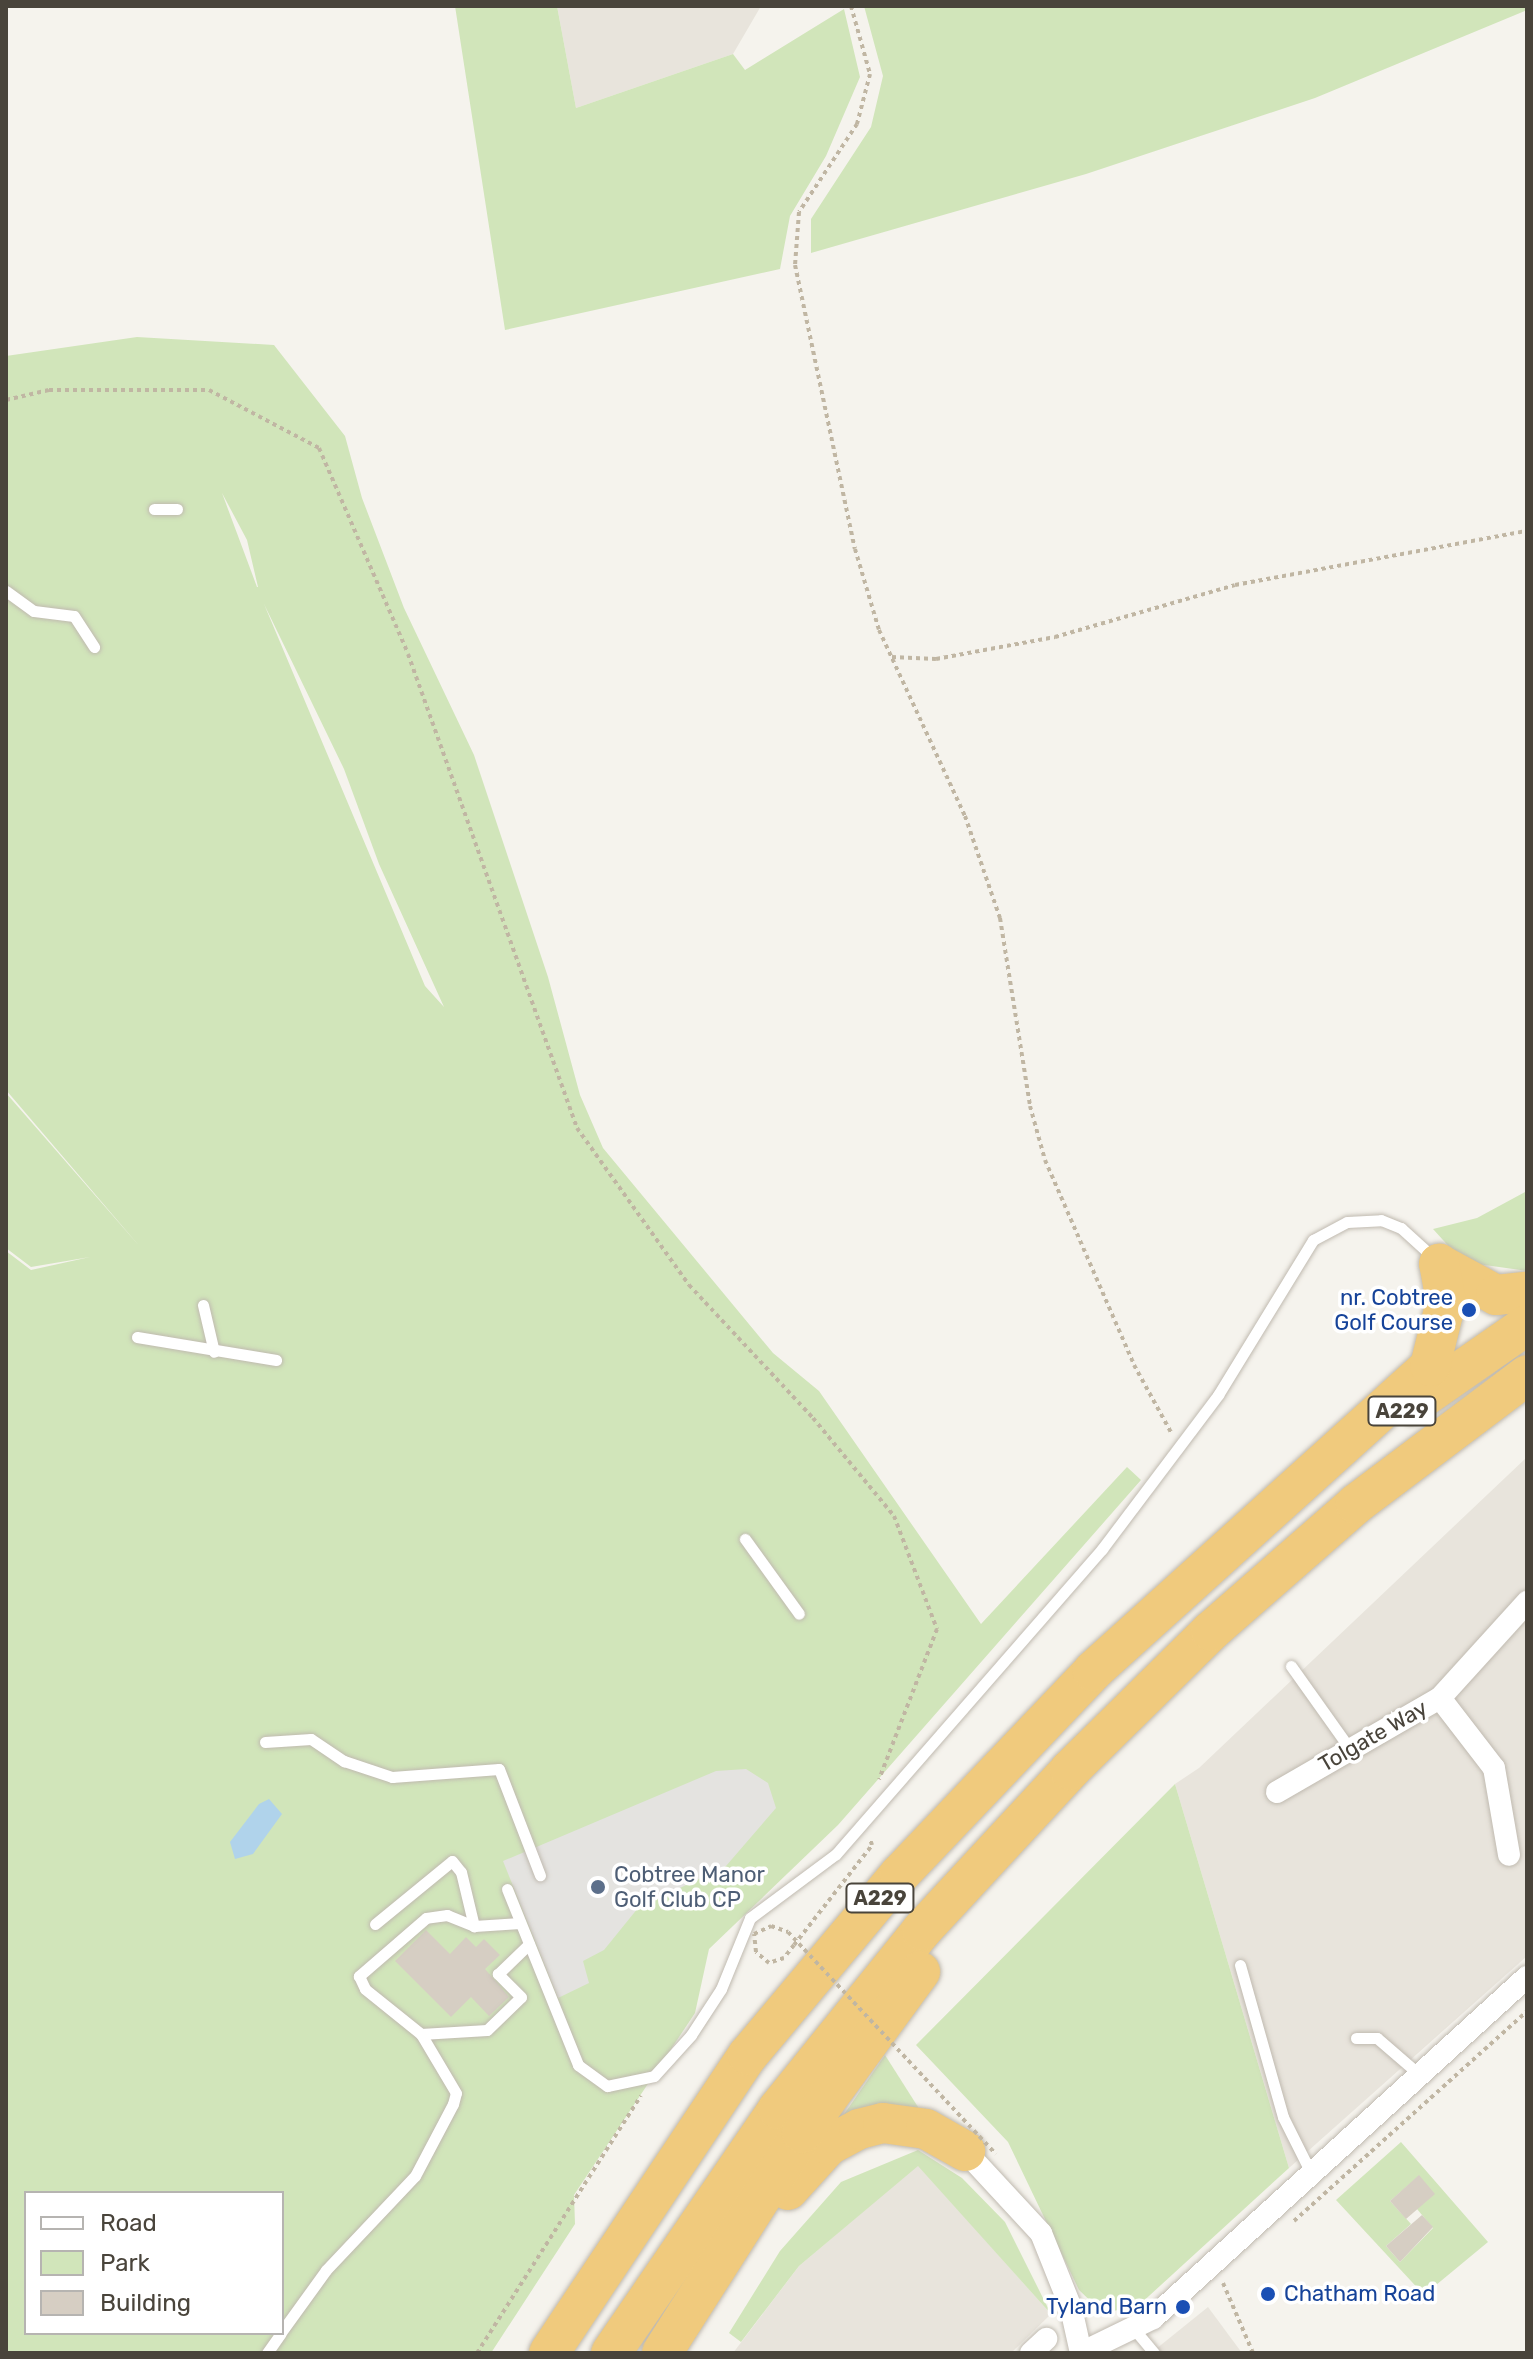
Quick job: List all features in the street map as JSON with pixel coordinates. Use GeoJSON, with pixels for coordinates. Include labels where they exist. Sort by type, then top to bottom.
{"type":"FeatureCollection","features":[{"type":"Feature","properties":{"kind":"highway"},"geometry":{"type":"LineString","coordinates":[[1439,1264],[1496,1295],[1527,1292]]}},
{"type":"Feature","properties":{"kind":"highway"},"geometry":{"type":"LineString","coordinates":[[1280,1502],[1430,1366],[1446,1302],[1439,1264]]}},
{"type":"Feature","properties":{"kind":"highway","name":"A229"},"geometry":{"type":"LineString","coordinates":[[549,2353],[649,2197],[748,2055],[900,1874],[1093,1671],[1280,1502],[1527,1325]]}},
{"type":"Feature","properties":{"kind":"highway","name":"A229"},"geometry":{"type":"LineString","coordinates":[[611,2353],[788,2097],[922,1930],[1070,1770],[1211,1631],[1356,1504],[1527,1375]]}},
{"type":"Feature","properties":{"kind":"highway"},"geometry":{"type":"LineString","coordinates":[[663,2353],[802,2133],[1070,1770]]}},
{"type":"Feature","properties":{"kind":"highway"},"geometry":{"type":"LineString","coordinates":[[663,2353],[800,2173],[829,2145],[859,2129],[883,2123],[926,2129],[980,2152]]}},
{"type":"Feature","properties":{"kind":"highway"},"geometry":{"type":"LineString","coordinates":[[519,2353],[566,2283],[649,2197]]}},
{"type":"Feature","properties":{"kind":"street","name":"Tolgate Way"},"geometry":{"type":"LineString","coordinates":[[1277,1792],[1440,1698],[1527,1602]]}},
{"type":"Feature","properties":{"kind":"street"},"geometry":{"type":"LineString","coordinates":[[1440,1698],[1494,1768],[1509,1855]]}},
{"type":"Feature","properties":{"kind":"street"},"geometry":{"type":"LineString","coordinates":[[980,2152],[1041,2233],[1071,2308],[1081,2353],[1134,2329],[1212,2268],[1527,1977]]}},
{"type":"Feature","properties":{"kind":"lane"},"geometry":{"type":"LineString","coordinates":[[154,509],[177,509]]}},
{"type":"Feature","properties":{"kind":"lane"},"geometry":{"type":"LineString","coordinates":[[6,591],[34,611],[74,616],[94,647]]}},
{"type":"Feature","properties":{"kind":"lane"},"geometry":{"type":"LineString","coordinates":[[507,1889],[578,2065],[607,2086],[654,2076],[691,2035],[721,1989],[750,1918],[813,1875],[1102,1549],[1218,1395],[1299,1258],[1327,1230],[1381,1220],[1401,1228],[1439,1264]]}},
{"type":"Feature","properties":{"kind":"lane"},"geometry":{"type":"LineString","coordinates":[[203,1305],[214,1352]]}},
{"type":"Feature","properties":{"kind":"lane"},"geometry":{"type":"LineString","coordinates":[[137,1337],[276,1360]]}},
{"type":"Feature","properties":{"kind":"lane"},"geometry":{"type":"LineString","coordinates":[[745,1539],[799,1614]]}},
{"type":"Feature","properties":{"kind":"lane"},"geometry":{"type":"LineString","coordinates":[[1291,1666],[1350,1749]]}},
{"type":"Feature","properties":{"kind":"lane"},"geometry":{"type":"LineString","coordinates":[[265,1742],[311,1739],[344,1761],[392,1777],[499,1769],[540,1875]]}},
{"type":"Feature","properties":{"kind":"lane"},"geometry":{"type":"LineString","coordinates":[[375,1924],[450,1855],[461,1872],[474,1926]]}},
{"type":"Feature","properties":{"kind":"lane"},"geometry":{"type":"LineString","coordinates":[[284,2328],[326,2270],[415,2176],[456,2093],[421,2034],[365,1989],[359,1976],[426,1918],[447,1915],[474,1926],[520,1923]]}},
{"type":"Feature","properties":{"kind":"lane"},"geometry":{"type":"LineString","coordinates":[[421,2034],[487,2030],[521,1997],[498,1974],[529,1944]]}},
{"type":"Feature","properties":{"kind":"lane"},"geometry":{"type":"LineString","coordinates":[[1240,1965],[1283,2117],[1313,2176]]}},
{"type":"Feature","properties":{"kind":"lane"},"geometry":{"type":"LineString","coordinates":[[1356,2038],[1377,2038],[1421,2076]]}},
{"type":"Feature","properties":{"kind":"lane"},"geometry":{"type":"LineString","coordinates":[[1134,2329],[1154,2353]]}},
{"type":"Feature","properties":{"kind":"lane"},"geometry":{"type":"LineString","coordinates":[[267,2353],[279,2335]]}},
{"type":"Feature","properties":{"kind":"path"},"geometry":{"type":"LineString","coordinates":[[851,6],[870,74],[857,124],[799,212],[795,265],[855,549],[892,657],[965,816],[1000,918],[1030,1106],[1045,1160],[1134,1365],[1178,1447]]}},
{"type":"Feature","properties":{"kind":"path"},"geometry":{"type":"LineString","coordinates":[[6,400],[49,390],[209,390],[319,448],[408,654],[577,1128],[689,1285],[813,1418],[894,1516],[937,1629],[861,1823],[872,1845],[794,1945],[784,1958],[769,1963],[756,1952],[754,1934],[771,1926],[788,1932],[980,2152]]}},
{"type":"Feature","properties":{"kind":"path"},"geometry":{"type":"LineString","coordinates":[[892,657],[936,659],[1055,637],[1235,585],[1527,531]]}},
{"type":"Feature","properties":{"kind":"path"},"geometry":{"type":"LineString","coordinates":[[1464,2071],[1527,2011]]}},
{"type":"Feature","properties":{"kind":"path"},"geometry":{"type":"LineString","coordinates":[[477,2353],[654,2076]]}},
{"type":"Feature","properties":{"kind":"path"},"geometry":{"type":"LineString","coordinates":[[1212,2268],[1235,2302],[1253,2353]]}},
{"type":"Feature","properties":{"kind":"shaded area"},"geometry":{"type":"Polygon","coordinates":[[[557,6],[761,6],[733,54],[576,108],[557,6]]]}},
{"type":"Feature","properties":{"kind":"shaded area"},"geometry":{"type":"Polygon","coordinates":[[[1527,1457],[1527,1956],[1289,2168],[1175,1784],[1199,1768],[1527,1457]]]}},
{"type":"Feature","properties":{"kind":"shaded area","name":"Cobtree Manor Golf Club CP"},"geometry":{"type":"Polygon","coordinates":[[[746,1769],[768,1783],[776,1808],[726,1866],[638,1908],[604,1950],[583,1961],[589,1983],[558,1998],[503,1861],[716,1771],[746,1769]]]}},
{"type":"Feature","properties":{"kind":"shaded area"},"geometry":{"type":"Polygon","coordinates":[[[918,2165],[1051,2314],[1011,2353],[733,2353],[799,2266],[918,2165]]]}},
{"type":"Feature","properties":{"kind":"shaded area"},"geometry":{"type":"Polygon","coordinates":[[[1208,2307],[1242,2353],[1151,2353],[1208,2307]]]}},
{"type":"Feature","properties":{"kind":"green space"},"geometry":{"type":"Polygon","coordinates":[[[455,6],[557,6],[576,108],[733,54],[745,70],[844,9],[860,77],[826,156],[790,216],[780,269],[505,330],[455,6]]]}},
{"type":"Feature","properties":{"kind":"green space"},"geometry":{"type":"Polygon","coordinates":[[[864,6],[1527,6],[1527,10],[1315,98],[1086,174],[811,253],[811,219],[871,127],[883,76],[864,6]]]}},
{"type":"Feature","properties":{"kind":"green space"},"geometry":{"type":"Polygon","coordinates":[[[137,337],[274,345],[345,436],[362,498],[404,608],[474,755],[548,977],[580,1095],[603,1148],[773,1353],[819,1391],[981,1624],[1127,1467],[1141,1480],[838,1825],[709,1949],[695,2013],[574,2195],[575,2224],[491,2353],[6,2353],[6,1251],[31,1270],[90,1257],[31,1267],[6,1248],[6,1093],[141,1248],[6,1090],[6,356],[137,337]],[[222,493],[258,587],[247,540],[222,493]],[[264,604],[425,986],[444,1007],[379,864],[344,769],[264,604]]]}},
{"type":"Feature","properties":{"kind":"green space"},"geometry":{"type":"Polygon","coordinates":[[[1527,1191],[1527,1271],[1463,1262],[1433,1229],[1477,1218],[1527,1191]]]}},
{"type":"Feature","properties":{"kind":"green space"},"geometry":{"type":"Polygon","coordinates":[[[1175,1784],[1289,2168],[1138,2306],[1103,2313],[1079,2290],[1008,2142],[916,2045],[1175,1784]]]}},
{"type":"Feature","properties":{"kind":"green space"},"geometry":{"type":"Polygon","coordinates":[[[885,2055],[925,2118],[827,2139],[885,2055]]]}},
{"type":"Feature","properties":{"kind":"green space"},"geometry":{"type":"Polygon","coordinates":[[[1401,2142],[1488,2242],[1424,2295],[1336,2200],[1401,2142]],[[1419,2176],[1390,2201],[1411,2224],[1386,2246],[1400,2262],[1433,2228],[1417,2209],[1419,2176]]]}},
{"type":"Feature","properties":{"kind":"green space"},"geometry":{"type":"Polygon","coordinates":[[[918,2150],[962,2178],[1005,2222],[1051,2314],[918,2166],[799,2266],[741,2342],[729,2333],[780,2251],[841,2182],[918,2150]]]}},
{"type":"Feature","properties":{"kind":"water"},"geometry":{"type":"Polygon","coordinates":[[[269,1799],[282,1814],[253,1854],[235,1859],[230,1842],[259,1804],[269,1799]]]}},
{"type":"Feature","properties":{"kind":"building"},"geometry":{"type":"Polygon","coordinates":[[[426,1930],[450,1954],[466,1937],[476,1947],[484,1939],[500,1955],[485,1969],[509,1997],[489,2016],[471,1997],[451,2017],[395,1961],[426,1930]]]}},
{"type":"Feature","properties":{"kind":"building"},"geometry":{"type":"Polygon","coordinates":[[[1419,2175],[1435,2194],[1406,2219],[1390,2201],[1419,2175]]]}},
{"type":"Feature","properties":{"kind":"building"},"geometry":{"type":"Polygon","coordinates":[[[1422,2215],[1433,2227],[1400,2262],[1386,2246],[1422,2215]]]}},
{"type":"Feature","properties":{"kind":"place","name":"nr. Cobtree Golf Course"},"geometry":{"type":"Point","coordinates":[1469,1310]}},
{"type":"Feature","properties":{"kind":"place","name":"Cobtree Manor Golf Club CP"},"geometry":{"type":"Point","coordinates":[598,1887]}},
{"type":"Feature","properties":{"kind":"place","name":"Chatham Road"},"geometry":{"type":"Point","coordinates":[1268,2294]}},
{"type":"Feature","properties":{"kind":"place","name":"Tyland Barn"},"geometry":{"type":"Point","coordinates":[1183,2307]}}]}
